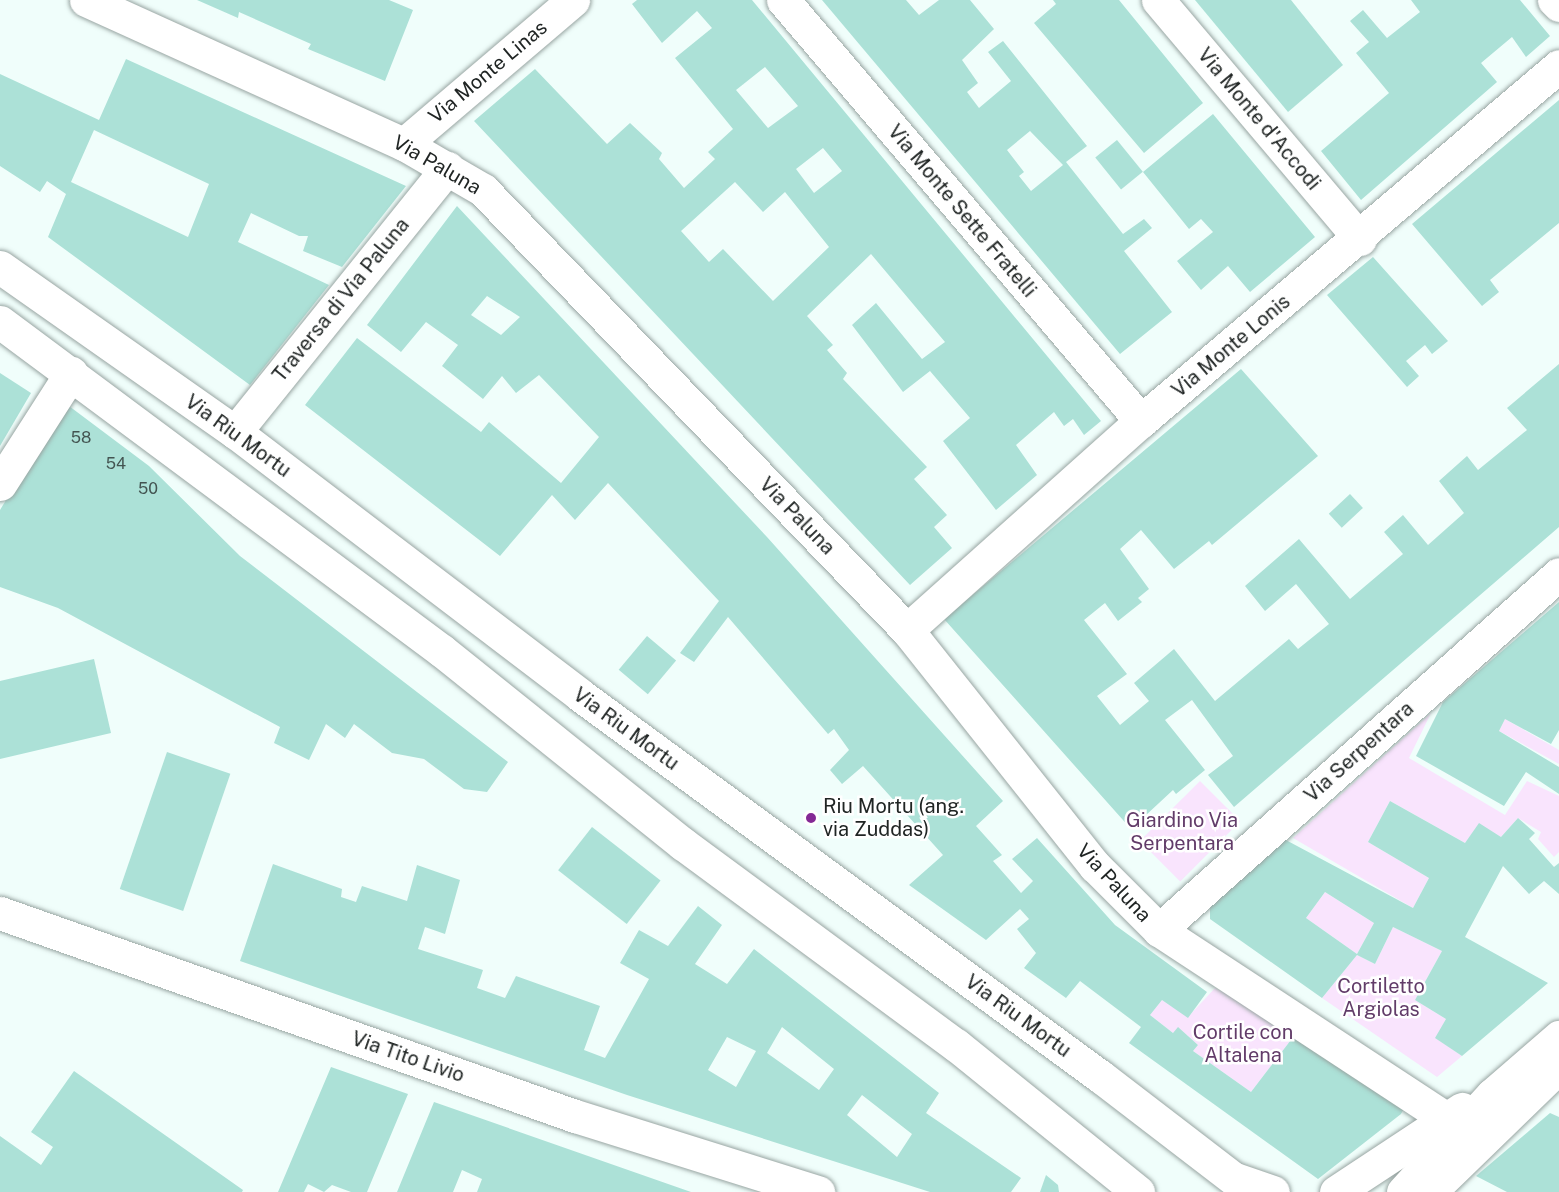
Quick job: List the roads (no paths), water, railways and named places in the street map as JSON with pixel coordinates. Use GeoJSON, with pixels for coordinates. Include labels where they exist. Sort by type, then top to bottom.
{"type":"FeatureCollection","features":[{"type":"Feature","properties":{"kind":"street","name":"Via Paluna"},"geometry":{"type":"LineString","coordinates":[[86,0],[404,144],[483,190],[907,630],[1095,866],[1159,930],[1444,1117]]}},
{"type":"Feature","properties":{"kind":"street","name":"Via Monte Linas"},"geometry":{"type":"LineString","coordinates":[[404,144],[573,0]]}},
{"type":"Feature","properties":{"kind":"street","name":"Via Monte Sette Fratelli"},"geometry":{"type":"LineString","coordinates":[[783,0],[1142,421]]}},
{"type":"Feature","properties":{"kind":"street","name":"Via Monte d'Accodi"},"geometry":{"type":"LineString","coordinates":[[1158,0],[1360,239]]}},
{"type":"Feature","properties":{"kind":"street"},"geometry":{"type":"LineString","coordinates":[[1554,0],[1559,5]]}},
{"type":"Feature","properties":{"kind":"street","name":"Via Monte Lonis"},"geometry":{"type":"LineString","coordinates":[[907,630],[1142,421],[1360,239],[1559,66]]}},
{"type":"Feature","properties":{"kind":"street","name":"Traversa di Via Paluna"},"geometry":{"type":"LineString","coordinates":[[235,432],[447,168]]}},
{"type":"Feature","properties":{"kind":"street","name":"Via Riu Mortu"},"geometry":{"type":"LineString","coordinates":[[0,267],[235,432],[580,695],[1243,1186],[1273,1192]]}},
{"type":"Feature","properties":{"kind":"street"},"geometry":{"type":"LineString","coordinates":[[0,322],[442,651],[683,844],[956,1045],[1138,1192]]}},
{"type":"Feature","properties":{"kind":"street"},"geometry":{"type":"LineString","coordinates":[[0,484],[71,373]]}},
{"type":"Feature","properties":{"kind":"street","name":"Via Serpentara"},"geometry":{"type":"LineString","coordinates":[[1159,930],[1559,574]]}},
{"type":"Feature","properties":{"kind":"street","name":"Via Tito Livio"},"geometry":{"type":"LineString","coordinates":[[0,913],[575,1116],[818,1192]]}},
{"type":"Feature","properties":{"kind":"street"},"geometry":{"type":"LineString","coordinates":[[1403,1192],[1492,1095],[1559,1037]]}},
{"type":"Feature","properties":{"kind":"street"},"geometry":{"type":"LineString","coordinates":[[1430,1192],[1556,1070]]}},
{"type":"Feature","properties":{"kind":"street"},"geometry":{"type":"LineString","coordinates":[[1336,1192],[1444,1117],[1492,1095]]}},
{"type":"Feature","properties":{"kind":"place","name":"Riu Mortu (ang. via Zuddas)"},"geometry":{"type":"Point","coordinates":[811,818]}},
{"type":"Feature","properties":{"kind":"park label","name":"Giardino Via Serpentara"},"geometry":{"type":"Point","coordinates":[1182,832]}},
{"type":"Feature","properties":{"kind":"park label","name":"Cortiletto Argiolas"},"geometry":{"type":"Point","coordinates":[1381,998]}},
{"type":"Feature","properties":{"kind":"park label","name":"Cortile con Altalena"},"geometry":{"type":"Point","coordinates":[1243,1044]}}]}
